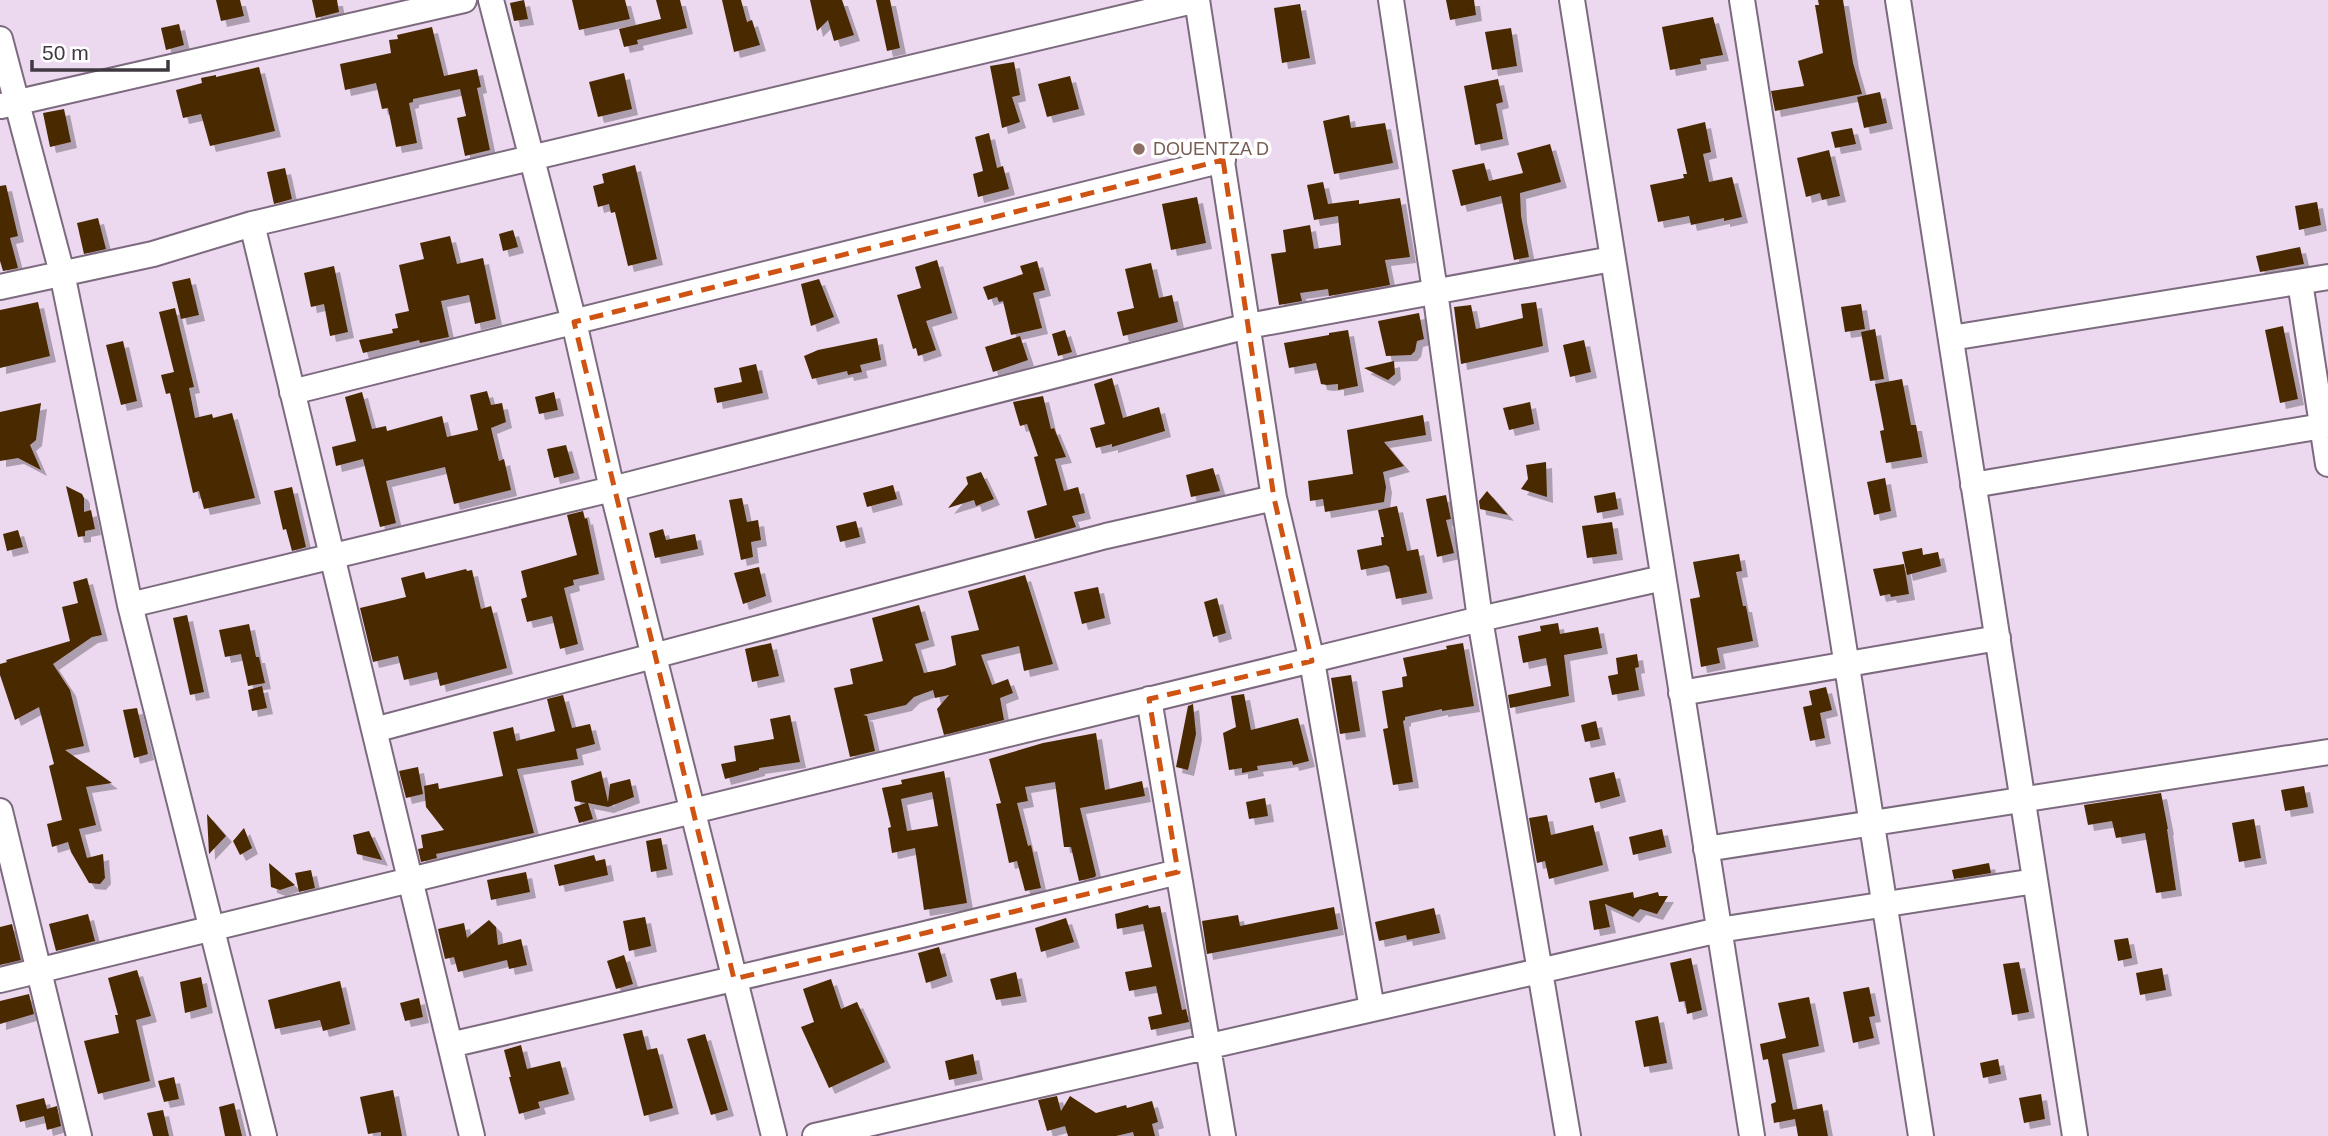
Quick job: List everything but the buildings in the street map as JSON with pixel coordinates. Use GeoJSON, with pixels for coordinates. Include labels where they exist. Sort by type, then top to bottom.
{"type":"FeatureCollection","features":[{"type":"Feature","properties":{"kind":"street"},"geometry":{"type":"LineString","coordinates":[[8,104],[464,0]]}},
{"type":"Feature","properties":{"kind":"street"},"geometry":{"type":"LineString","coordinates":[[491,0],[574,322],[612,489],[774,1136]]}},
{"type":"Feature","properties":{"kind":"street"},"geometry":{"type":"LineString","coordinates":[[0,287],[153,254],[252,224],[1197,0],[1274,498],[1312,661],[1372,1009]]}},
{"type":"Feature","properties":{"kind":"street"},"geometry":{"type":"LineString","coordinates":[[1391,0],[1435,291],[1480,619],[1568,1136]]}},
{"type":"Feature","properties":{"kind":"street"},"geometry":{"type":"LineString","coordinates":[[1572,0],[1752,1136]]}},
{"type":"Feature","properties":{"kind":"street"},"geometry":{"type":"LineString","coordinates":[[1742,0],[1921,1136]]}},
{"type":"Feature","properties":{"kind":"street"},"geometry":{"type":"LineString","coordinates":[[1898,0],[2075,1136]]}},
{"type":"Feature","properties":{"kind":"street"},"geometry":{"type":"LineString","coordinates":[[0,39],[8,104],[62,273],[130,605],[264,1136]]}},
{"type":"Feature","properties":{"kind":"street"},"geometry":{"type":"LineString","coordinates":[[292,392],[1223,160]]}},
{"type":"Feature","properties":{"kind":"street"},"geometry":{"type":"LineString","coordinates":[[252,224],[472,1136]]}},
{"type":"Feature","properties":{"kind":"street"},"geometry":{"type":"LineString","coordinates":[[130,605],[612,489],[1248,326],[1612,258]]}},
{"type":"Feature","properties":{"kind":"street"},"geometry":{"type":"LineString","coordinates":[[1951,338],[2328,277]]}},
{"type":"Feature","properties":{"kind":"street"},"geometry":{"type":"LineString","coordinates":[[2300,282],[2325,425],[2328,464]]}},
{"type":"Feature","properties":{"kind":"street"},"geometry":{"type":"LineString","coordinates":[[1973,485],[2325,425]]}},
{"type":"Feature","properties":{"kind":"street"},"geometry":{"type":"LineString","coordinates":[[374,730],[1106,536],[1274,498]]}},
{"type":"Feature","properties":{"kind":"street"},"geometry":{"type":"LineString","coordinates":[[0,980],[1149,699],[1663,578]]}},
{"type":"Feature","properties":{"kind":"street"},"geometry":{"type":"LineString","coordinates":[[1681,693],[1997,638]]}},
{"type":"Feature","properties":{"kind":"street"},"geometry":{"type":"LineString","coordinates":[[1149,699],[1223,1136]]}},
{"type":"Feature","properties":{"kind":"street"},"geometry":{"type":"LineString","coordinates":[[1706,849],[2328,752]]}},
{"type":"Feature","properties":{"kind":"street"},"geometry":{"type":"LineString","coordinates":[[0,811],[79,1136]]}},
{"type":"Feature","properties":{"kind":"street"},"geometry":{"type":"LineString","coordinates":[[450,1045],[1178,872]]}},
{"type":"Feature","properties":{"kind":"street"},"geometry":{"type":"LineString","coordinates":[[815,1136],[1719,930],[2035,881]]}},
{"type":"Feature","properties":{"kind":"highlighted area"},"geometry":{"type":"Polygon","coordinates":[[[1223,160],[1274,498],[1312,661],[1149,699],[1178,872],[734,979],[574,322],[1223,160]]]}},
{"type":"Feature","properties":{"kind":"place","name":"DOUENTZA D"},"geometry":{"type":"Point","coordinates":[1139,149]}}]}
